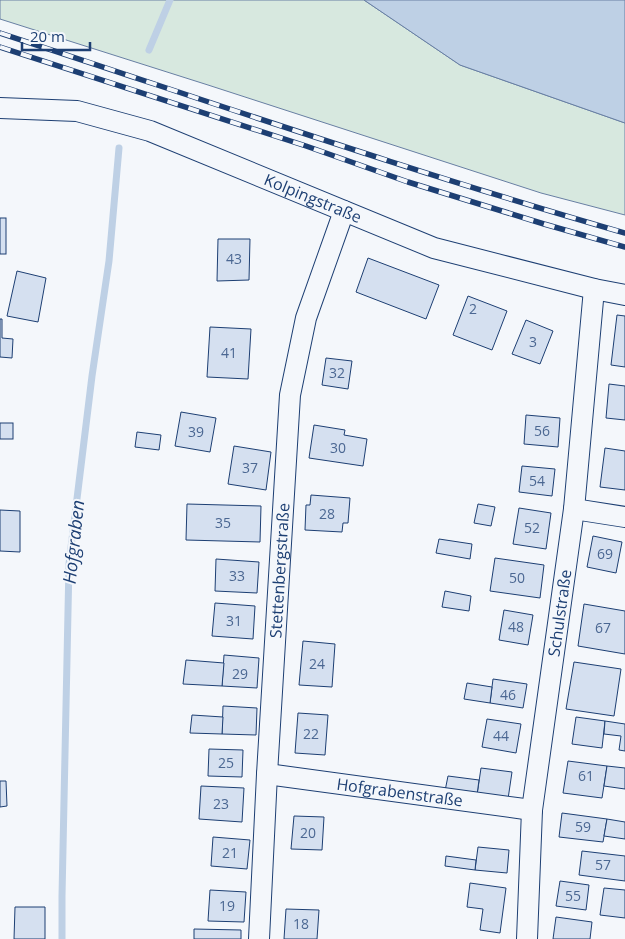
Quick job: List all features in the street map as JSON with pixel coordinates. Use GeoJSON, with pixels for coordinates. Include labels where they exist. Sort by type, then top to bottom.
{"type":"FeatureCollection","features":[{"type":"Feature","properties":{"kind":"street","name":"Kolpingstraße"},"geometry":{"type":"LineString","coordinates":[[0,108],[77,111],[150,131],[434,248],[594,289],[625,295]]}},
{"type":"Feature","properties":{"kind":"street","name":"Stettenbergstraße"},"geometry":{"type":"LineString","coordinates":[[259,939],[266,774],[290,396],[306,318],[344,211]]}},
{"type":"Feature","properties":{"kind":"street","name":"Schulstraße"},"geometry":{"type":"LineString","coordinates":[[527,939],[532,810],[574,510],[594,289]]}},
{"type":"Feature","properties":{"kind":"street"},"geometry":{"type":"LineString","coordinates":[[574,510],[625,517]]}},
{"type":"Feature","properties":{"kind":"street","name":"Hofgrabenstraße"},"geometry":{"type":"LineString","coordinates":[[266,774],[532,810]]}},
{"type":"Feature","properties":{"kind":"shaded area"},"geometry":{"type":"Polygon","coordinates":[[[0,0],[364,0],[460,65],[625,123],[625,215],[541,193],[0,19],[0,0]]]}},
{"type":"Feature","properties":{"kind":"water"},"geometry":{"type":"Polygon","coordinates":[[[364,0],[625,0],[625,123],[460,65],[364,0]]]}},
{"type":"Feature","properties":{"kind":"building"},"geometry":{"type":"Polygon","coordinates":[[[0,218],[6,218],[6,254],[0,254],[0,218]]]}},
{"type":"Feature","properties":{"kind":"building"},"geometry":{"type":"Polygon","coordinates":[[[218,239],[250,239],[249,280],[217,281],[218,239]]]}},
{"type":"Feature","properties":{"kind":"building"},"geometry":{"type":"Polygon","coordinates":[[[368,258],[439,285],[426,319],[356,292],[368,258]]]}},
{"type":"Feature","properties":{"kind":"building"},"geometry":{"type":"Polygon","coordinates":[[[17,271],[46,278],[38,322],[7,316],[17,271]]]}},
{"type":"Feature","properties":{"kind":"building"},"geometry":{"type":"Polygon","coordinates":[[[468,296],[507,311],[492,350],[453,335],[468,296]]]}},
{"type":"Feature","properties":{"kind":"building"},"geometry":{"type":"Polygon","coordinates":[[[617,315],[625,316],[625,367],[611,365],[617,315]]]}},
{"type":"Feature","properties":{"kind":"building"},"geometry":{"type":"Polygon","coordinates":[[[0,319],[2,319],[2,338],[13,339],[12,358],[0,357],[0,319]]]}},
{"type":"Feature","properties":{"kind":"building"},"geometry":{"type":"Polygon","coordinates":[[[526,320],[553,331],[540,364],[512,354],[526,320]]]}},
{"type":"Feature","properties":{"kind":"building"},"geometry":{"type":"Polygon","coordinates":[[[210,327],[251,329],[248,379],[207,377],[210,327]]]}},
{"type":"Feature","properties":{"kind":"building"},"geometry":{"type":"Polygon","coordinates":[[[326,358],[352,361],[348,389],[322,385],[326,358]]]}},
{"type":"Feature","properties":{"kind":"building"},"geometry":{"type":"Polygon","coordinates":[[[609,384],[625,386],[625,420],[606,418],[609,384]]]}},
{"type":"Feature","properties":{"kind":"building"},"geometry":{"type":"Polygon","coordinates":[[[181,412],[216,418],[210,452],[175,446],[181,412]]]}},
{"type":"Feature","properties":{"kind":"building"},"geometry":{"type":"Polygon","coordinates":[[[526,415],[560,418],[558,447],[524,444],[526,415]]]}},
{"type":"Feature","properties":{"kind":"building"},"geometry":{"type":"Polygon","coordinates":[[[0,423],[13,423],[13,439],[0,439],[0,423]]]}},
{"type":"Feature","properties":{"kind":"building"},"geometry":{"type":"Polygon","coordinates":[[[314,425],[345,430],[344,435],[367,439],[363,466],[309,458],[314,425]]]}},
{"type":"Feature","properties":{"kind":"building"},"geometry":{"type":"Polygon","coordinates":[[[137,432],[161,435],[159,450],[135,447],[137,432]]]}},
{"type":"Feature","properties":{"kind":"building"},"geometry":{"type":"Polygon","coordinates":[[[234,446],[271,452],[266,490],[228,484],[234,446]]]}},
{"type":"Feature","properties":{"kind":"building"},"geometry":{"type":"Polygon","coordinates":[[[605,448],[625,451],[625,490],[600,487],[605,448]]]}},
{"type":"Feature","properties":{"kind":"building"},"geometry":{"type":"Polygon","coordinates":[[[522,466],[555,469],[552,496],[519,492],[522,466]]]}},
{"type":"Feature","properties":{"kind":"building"},"geometry":{"type":"Polygon","coordinates":[[[311,495],[350,498],[348,523],[343,523],[342,532],[305,530],[306,505],[310,505],[311,495]]]}},
{"type":"Feature","properties":{"kind":"building"},"geometry":{"type":"Polygon","coordinates":[[[187,504],[261,506],[260,542],[186,540],[187,504]]]}},
{"type":"Feature","properties":{"kind":"building"},"geometry":{"type":"Polygon","coordinates":[[[478,504],[495,507],[491,526],[474,523],[478,504]]]}},
{"type":"Feature","properties":{"kind":"building"},"geometry":{"type":"Polygon","coordinates":[[[519,508],[551,513],[546,549],[513,544],[519,508]]]}},
{"type":"Feature","properties":{"kind":"building"},"geometry":{"type":"Polygon","coordinates":[[[0,510],[20,511],[20,552],[0,551],[0,510]]]}},
{"type":"Feature","properties":{"kind":"building"},"geometry":{"type":"Polygon","coordinates":[[[593,536],[622,542],[616,573],[587,567],[593,536]]]}},
{"type":"Feature","properties":{"kind":"building"},"geometry":{"type":"Polygon","coordinates":[[[439,539],[472,544],[470,559],[436,553],[439,539]]]}},
{"type":"Feature","properties":{"kind":"building"},"geometry":{"type":"Polygon","coordinates":[[[495,558],[544,565],[540,598],[490,591],[495,558]]]}},
{"type":"Feature","properties":{"kind":"building"},"geometry":{"type":"Polygon","coordinates":[[[216,559],[259,562],[257,593],[215,591],[216,559]]]}},
{"type":"Feature","properties":{"kind":"building"},"geometry":{"type":"Polygon","coordinates":[[[445,591],[471,596],[469,611],[442,607],[445,591]]]}},
{"type":"Feature","properties":{"kind":"building"},"geometry":{"type":"Polygon","coordinates":[[[215,603],[255,606],[253,639],[212,636],[215,603]]]}},
{"type":"Feature","properties":{"kind":"building"},"geometry":{"type":"Polygon","coordinates":[[[584,604],[625,611],[625,654],[578,646],[584,604]]]}},
{"type":"Feature","properties":{"kind":"building"},"geometry":{"type":"Polygon","coordinates":[[[504,610],[533,615],[528,645],[499,640],[504,610]]]}},
{"type":"Feature","properties":{"kind":"building"},"geometry":{"type":"Polygon","coordinates":[[[303,641],[335,644],[332,687],[299,685],[303,641]]]}},
{"type":"Feature","properties":{"kind":"building"},"geometry":{"type":"Polygon","coordinates":[[[224,655],[259,658],[257,688],[222,686],[224,655]]]}},
{"type":"Feature","properties":{"kind":"building"},"geometry":{"type":"Polygon","coordinates":[[[186,660],[224,663],[222,686],[183,684],[186,660]]]}},
{"type":"Feature","properties":{"kind":"building"},"geometry":{"type":"Polygon","coordinates":[[[574,662],[621,669],[614,716],[566,709],[574,662]]]}},
{"type":"Feature","properties":{"kind":"building"},"geometry":{"type":"Polygon","coordinates":[[[493,679],[527,684],[523,708],[490,703],[493,679]]]}},
{"type":"Feature","properties":{"kind":"building"},"geometry":{"type":"Polygon","coordinates":[[[467,683],[492,687],[490,703],[464,699],[467,683]]]}},
{"type":"Feature","properties":{"kind":"building"},"geometry":{"type":"Polygon","coordinates":[[[223,706],[257,708],[256,735],[222,734],[223,706]]]}},
{"type":"Feature","properties":{"kind":"building"},"geometry":{"type":"Polygon","coordinates":[[[298,713],[328,715],[325,755],[295,753],[298,713]]]}},
{"type":"Feature","properties":{"kind":"building"},"geometry":{"type":"Polygon","coordinates":[[[192,715],[223,717],[222,734],[190,733],[192,715]]]}},
{"type":"Feature","properties":{"kind":"building"},"geometry":{"type":"Polygon","coordinates":[[[576,717],[605,721],[602,748],[572,744],[576,717]]]}},
{"type":"Feature","properties":{"kind":"building"},"geometry":{"type":"Polygon","coordinates":[[[487,719],[521,724],[516,753],[482,747],[487,719]]]}},
{"type":"Feature","properties":{"kind":"building"},"geometry":{"type":"Polygon","coordinates":[[[605,721],[625,724],[625,751],[619,750],[621,736],[604,734],[605,721]]]}},
{"type":"Feature","properties":{"kind":"building"},"geometry":{"type":"Polygon","coordinates":[[[209,749],[243,750],[242,777],[208,776],[209,749]]]}},
{"type":"Feature","properties":{"kind":"building"},"geometry":{"type":"Polygon","coordinates":[[[568,761],[607,766],[602,798],[563,793],[568,761]]]}},
{"type":"Feature","properties":{"kind":"building"},"geometry":{"type":"Polygon","coordinates":[[[607,766],[625,768],[625,789],[604,786],[607,766]]]}},
{"type":"Feature","properties":{"kind":"building"},"geometry":{"type":"Polygon","coordinates":[[[481,768],[512,772],[508,799],[477,795],[481,768]]]}},
{"type":"Feature","properties":{"kind":"building"},"geometry":{"type":"Polygon","coordinates":[[[448,776],[479,780],[477,795],[445,791],[448,776]]]}},
{"type":"Feature","properties":{"kind":"building"},"geometry":{"type":"Polygon","coordinates":[[[0,781],[6,781],[7,806],[0,807],[0,781]]]}},
{"type":"Feature","properties":{"kind":"building"},"geometry":{"type":"Polygon","coordinates":[[[201,786],[244,788],[242,822],[199,819],[201,786]]]}},
{"type":"Feature","properties":{"kind":"building"},"geometry":{"type":"Polygon","coordinates":[[[562,813],[607,819],[603,842],[559,837],[562,813]]]}},
{"type":"Feature","properties":{"kind":"building"},"geometry":{"type":"Polygon","coordinates":[[[294,816],[324,817],[322,850],[291,849],[294,816]]]}},
{"type":"Feature","properties":{"kind":"building"},"geometry":{"type":"Polygon","coordinates":[[[607,819],[625,822],[625,839],[604,836],[607,819]]]}},
{"type":"Feature","properties":{"kind":"building"},"geometry":{"type":"Polygon","coordinates":[[[213,837],[250,840],[247,869],[211,866],[213,837]]]}},
{"type":"Feature","properties":{"kind":"building"},"geometry":{"type":"Polygon","coordinates":[[[478,847],[509,850],[507,873],[475,870],[478,847]]]}},
{"type":"Feature","properties":{"kind":"building"},"geometry":{"type":"Polygon","coordinates":[[[582,851],[625,856],[625,881],[579,875],[582,851]]]}},
{"type":"Feature","properties":{"kind":"building"},"geometry":{"type":"Polygon","coordinates":[[[446,856],[476,860],[475,870],[445,866],[446,856]]]}},
{"type":"Feature","properties":{"kind":"building"},"geometry":{"type":"Polygon","coordinates":[[[560,881],[589,885],[586,910],[556,906],[560,881]]]}},
{"type":"Feature","properties":{"kind":"building"},"geometry":{"type":"Polygon","coordinates":[[[470,883],[506,888],[500,933],[480,930],[483,909],[467,907],[470,883]]]}},
{"type":"Feature","properties":{"kind":"building"},"geometry":{"type":"Polygon","coordinates":[[[604,888],[625,890],[625,918],[600,915],[604,888]]]}},
{"type":"Feature","properties":{"kind":"building"},"geometry":{"type":"Polygon","coordinates":[[[210,890],[246,892],[244,922],[208,921],[210,890]]]}},
{"type":"Feature","properties":{"kind":"building"},"geometry":{"type":"Polygon","coordinates":[[[15,907],[45,907],[45,939],[14,939],[15,907]]]}},
{"type":"Feature","properties":{"kind":"building"},"geometry":{"type":"Polygon","coordinates":[[[286,909],[319,910],[317,939],[284,939],[286,909]]]}},
{"type":"Feature","properties":{"kind":"building"},"geometry":{"type":"Polygon","coordinates":[[[556,917],[592,922],[590,939],[553,939],[556,917]]]}},
{"type":"Feature","properties":{"kind":"building"},"geometry":{"type":"Polygon","coordinates":[[[194,929],[241,930],[241,939],[194,939],[194,929]]]}},
{"type":"Feature","properties":{"kind":"waterway","name":"Hofgraben"},"geometry":{"type":"LineString","coordinates":[[149,50],[170,0]]}},
{"type":"Feature","properties":{"kind":"waterway","name":"Hofgraben"},"geometry":{"type":"LineString","coordinates":[[62,939],[69,564],[92,376],[109,261],[119,148]]}},
{"type":"Feature","properties":{"kind":"railway"},"geometry":{"type":"LineString","coordinates":[[0,33],[468,186],[625,233]]}},
{"type":"Feature","properties":{"kind":"railway"},"geometry":{"type":"LineString","coordinates":[[0,47],[306,146],[408,182],[625,247]]}}]}
